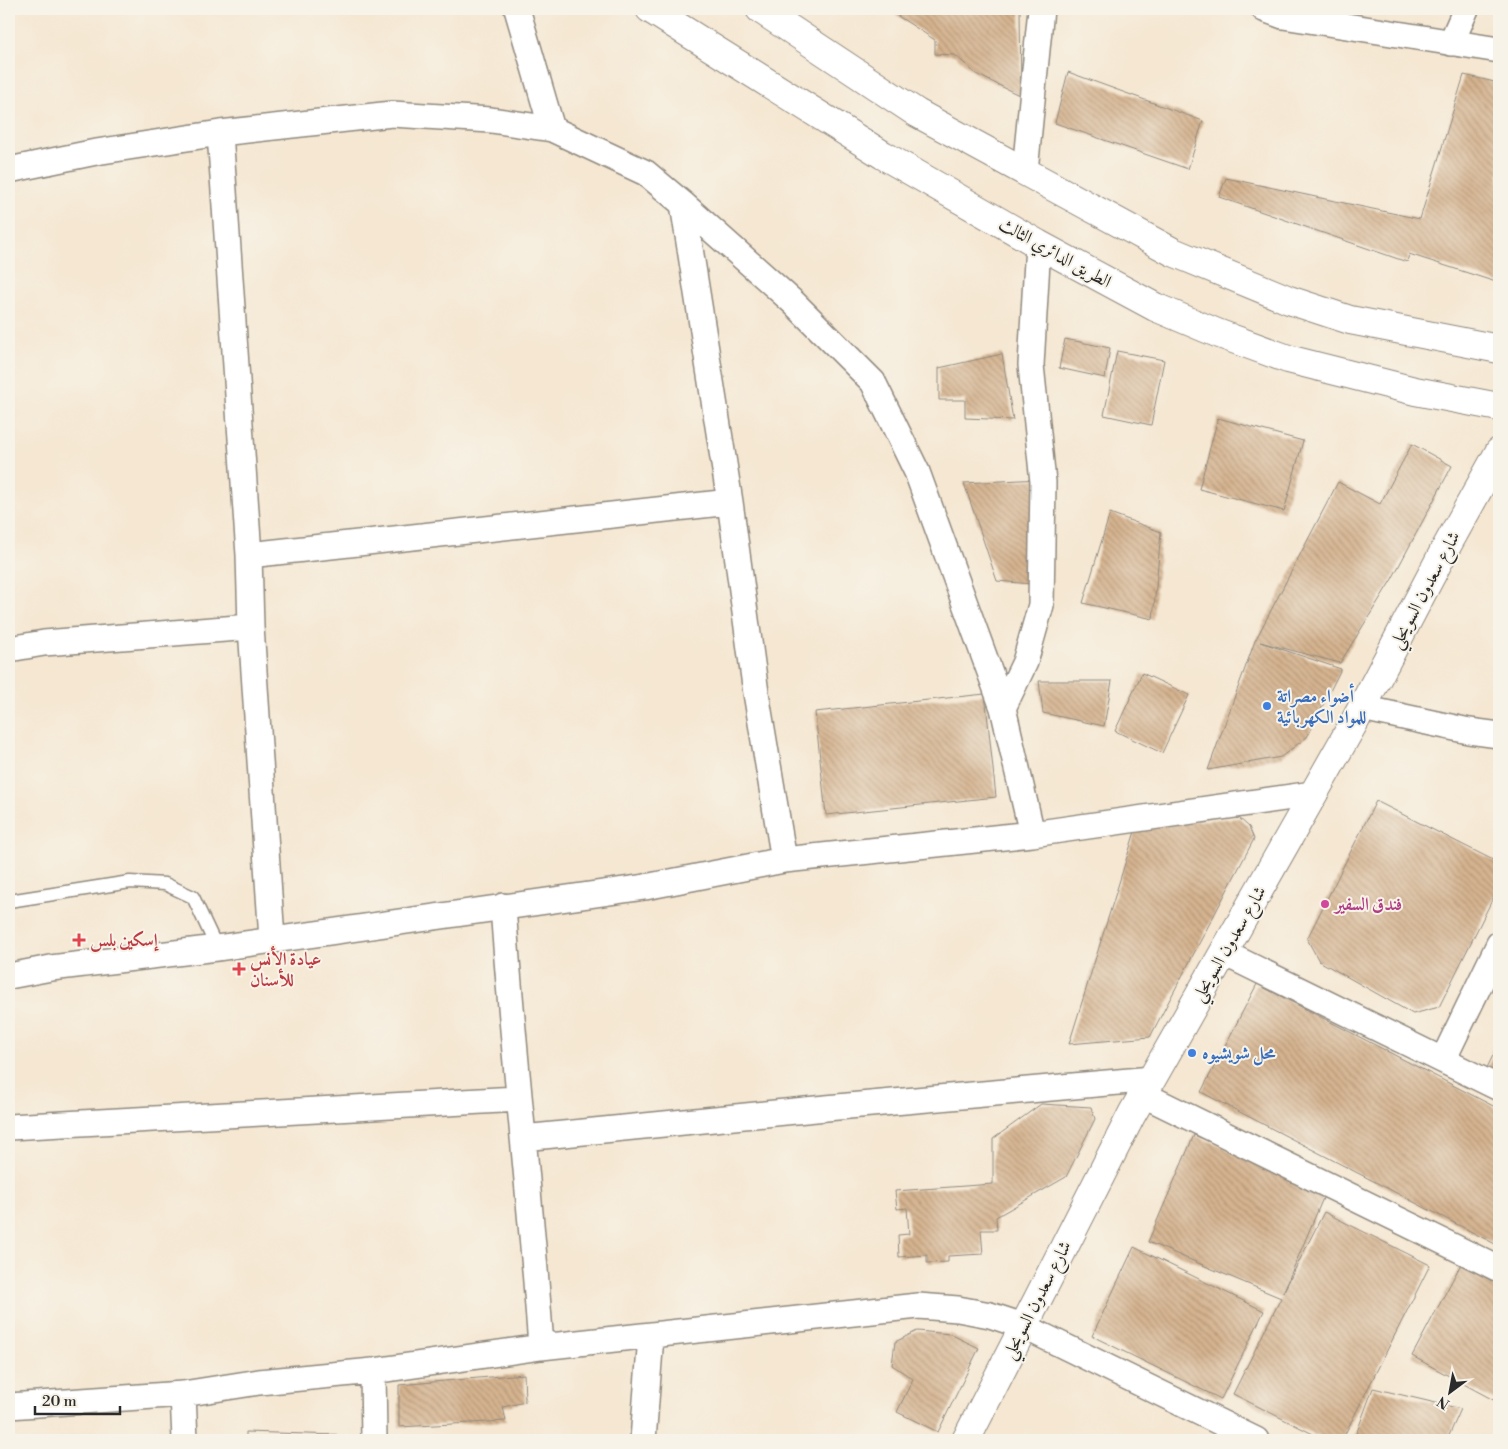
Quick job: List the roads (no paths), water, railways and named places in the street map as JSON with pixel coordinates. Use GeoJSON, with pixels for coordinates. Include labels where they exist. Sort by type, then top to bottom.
{"type":"FeatureCollection","features":[{"type":"Feature","properties":{"kind":"main road","name":"الطريق الدائري الثالث"},"geometry":{"type":"LineString","coordinates":[[650,9],[883,155],[1038,244],[1155,307],[1217,333],[1288,359],[1415,391],[1499,407]]}},
{"type":"Feature","properties":{"kind":"main road"},"geometry":{"type":"LineString","coordinates":[[760,9],[917,113],[1173,252],[1289,300],[1350,320],[1499,349]]}},
{"type":"Feature","properties":{"kind":"main road","name":"شارع سعدون السويحلي"},"geometry":{"type":"LineString","coordinates":[[966,1440],[1147,1087],[1362,708],[1443,553],[1499,452]]}},
{"type":"Feature","properties":{"kind":"street"},"geometry":{"type":"LineString","coordinates":[[517,9],[552,129]]}},
{"type":"Feature","properties":{"kind":"street"},"geometry":{"type":"LineString","coordinates":[[1026,171],[1041,9]]}},
{"type":"Feature","properties":{"kind":"street"},"geometry":{"type":"LineString","coordinates":[[1264,9],[1284,16],[1499,50]]}},
{"type":"Feature","properties":{"kind":"street"},"geometry":{"type":"LineString","coordinates":[[1451,43],[1466,9]]}},
{"type":"Feature","properties":{"kind":"street"},"geometry":{"type":"LineString","coordinates":[[9,170],[96,152],[220,133],[392,114],[491,120],[552,129],[646,173],[794,303],[873,382],[917,472],[1003,708],[1032,834]]}},
{"type":"Feature","properties":{"kind":"street"},"geometry":{"type":"LineString","coordinates":[[220,133],[249,555],[251,627],[272,939]]}},
{"type":"Feature","properties":{"kind":"street"},"geometry":{"type":"LineString","coordinates":[[683,204],[730,502],[756,693],[784,860]]}},
{"type":"Feature","properties":{"kind":"street"},"geometry":{"type":"LineString","coordinates":[[1003,708],[1025,662],[1041,604],[1043,482],[1031,365],[1038,244]]}},
{"type":"Feature","properties":{"kind":"street"},"geometry":{"type":"LineString","coordinates":[[249,555],[730,502]]}},
{"type":"Feature","properties":{"kind":"street"},"geometry":{"type":"LineString","coordinates":[[9,649],[44,643],[251,627]]}},
{"type":"Feature","properties":{"kind":"street"},"geometry":{"type":"LineString","coordinates":[[1362,708],[1469,731],[1499,735]]}},
{"type":"Feature","properties":{"kind":"street"},"geometry":{"type":"LineString","coordinates":[[9,976],[51,968],[217,948],[644,887],[784,860],[1032,834],[1313,794]]}},
{"type":"Feature","properties":{"kind":"street"},"geometry":{"type":"LineString","coordinates":[[503,906],[509,1002],[534,1245],[541,1347]]}},
{"type":"Feature","properties":{"kind":"street"},"geometry":{"type":"LineString","coordinates":[[1443,1060],[1499,944]]}},
{"type":"Feature","properties":{"kind":"street"},"geometry":{"type":"LineString","coordinates":[[1224,953],[1499,1088]]}},
{"type":"Feature","properties":{"kind":"street"},"geometry":{"type":"LineString","coordinates":[[523,1138],[826,1108],[1147,1087],[1499,1269]]}},
{"type":"Feature","properties":{"kind":"street"},"geometry":{"type":"LineString","coordinates":[[9,1127],[518,1099]]}},
{"type":"Feature","properties":{"kind":"street"},"geometry":{"type":"LineString","coordinates":[[9,1406],[183,1394],[259,1382],[373,1371],[541,1347],[918,1306],[958,1309],[1023,1326],[1256,1440]]}},
{"type":"Feature","properties":{"kind":"street"},"geometry":{"type":"LineString","coordinates":[[643,1440],[651,1336]]}},
{"type":"Feature","properties":{"kind":"street"},"geometry":{"type":"LineString","coordinates":[[373,1371],[374,1440]]}},
{"type":"Feature","properties":{"kind":"street"},"geometry":{"type":"LineString","coordinates":[[183,1394],[185,1440]]}},
{"type":"Feature","properties":{"kind":"lane"},"geometry":{"type":"LineString","coordinates":[[9,901],[130,882],[165,884],[194,897],[217,948]]}},
{"type":"Feature","properties":{"kind":"place","name":"أضواء مصراتة للمواد الكهربائية"},"geometry":{"type":"Point","coordinates":[1267,706]}},
{"type":"Feature","properties":{"kind":"place","name":"فندق السفير"},"geometry":{"type":"Point","coordinates":[1325,904]}},
{"type":"Feature","properties":{"kind":"place","name":"إسكين بلس"},"geometry":{"type":"Point","coordinates":[79,940]}},
{"type":"Feature","properties":{"kind":"place","name":"عيادة الأنس للأسنان"},"geometry":{"type":"Point","coordinates":[239,969]}},
{"type":"Feature","properties":{"kind":"place","name":"محل شويشيوه"},"geometry":{"type":"Point","coordinates":[1192,1053]}}]}
